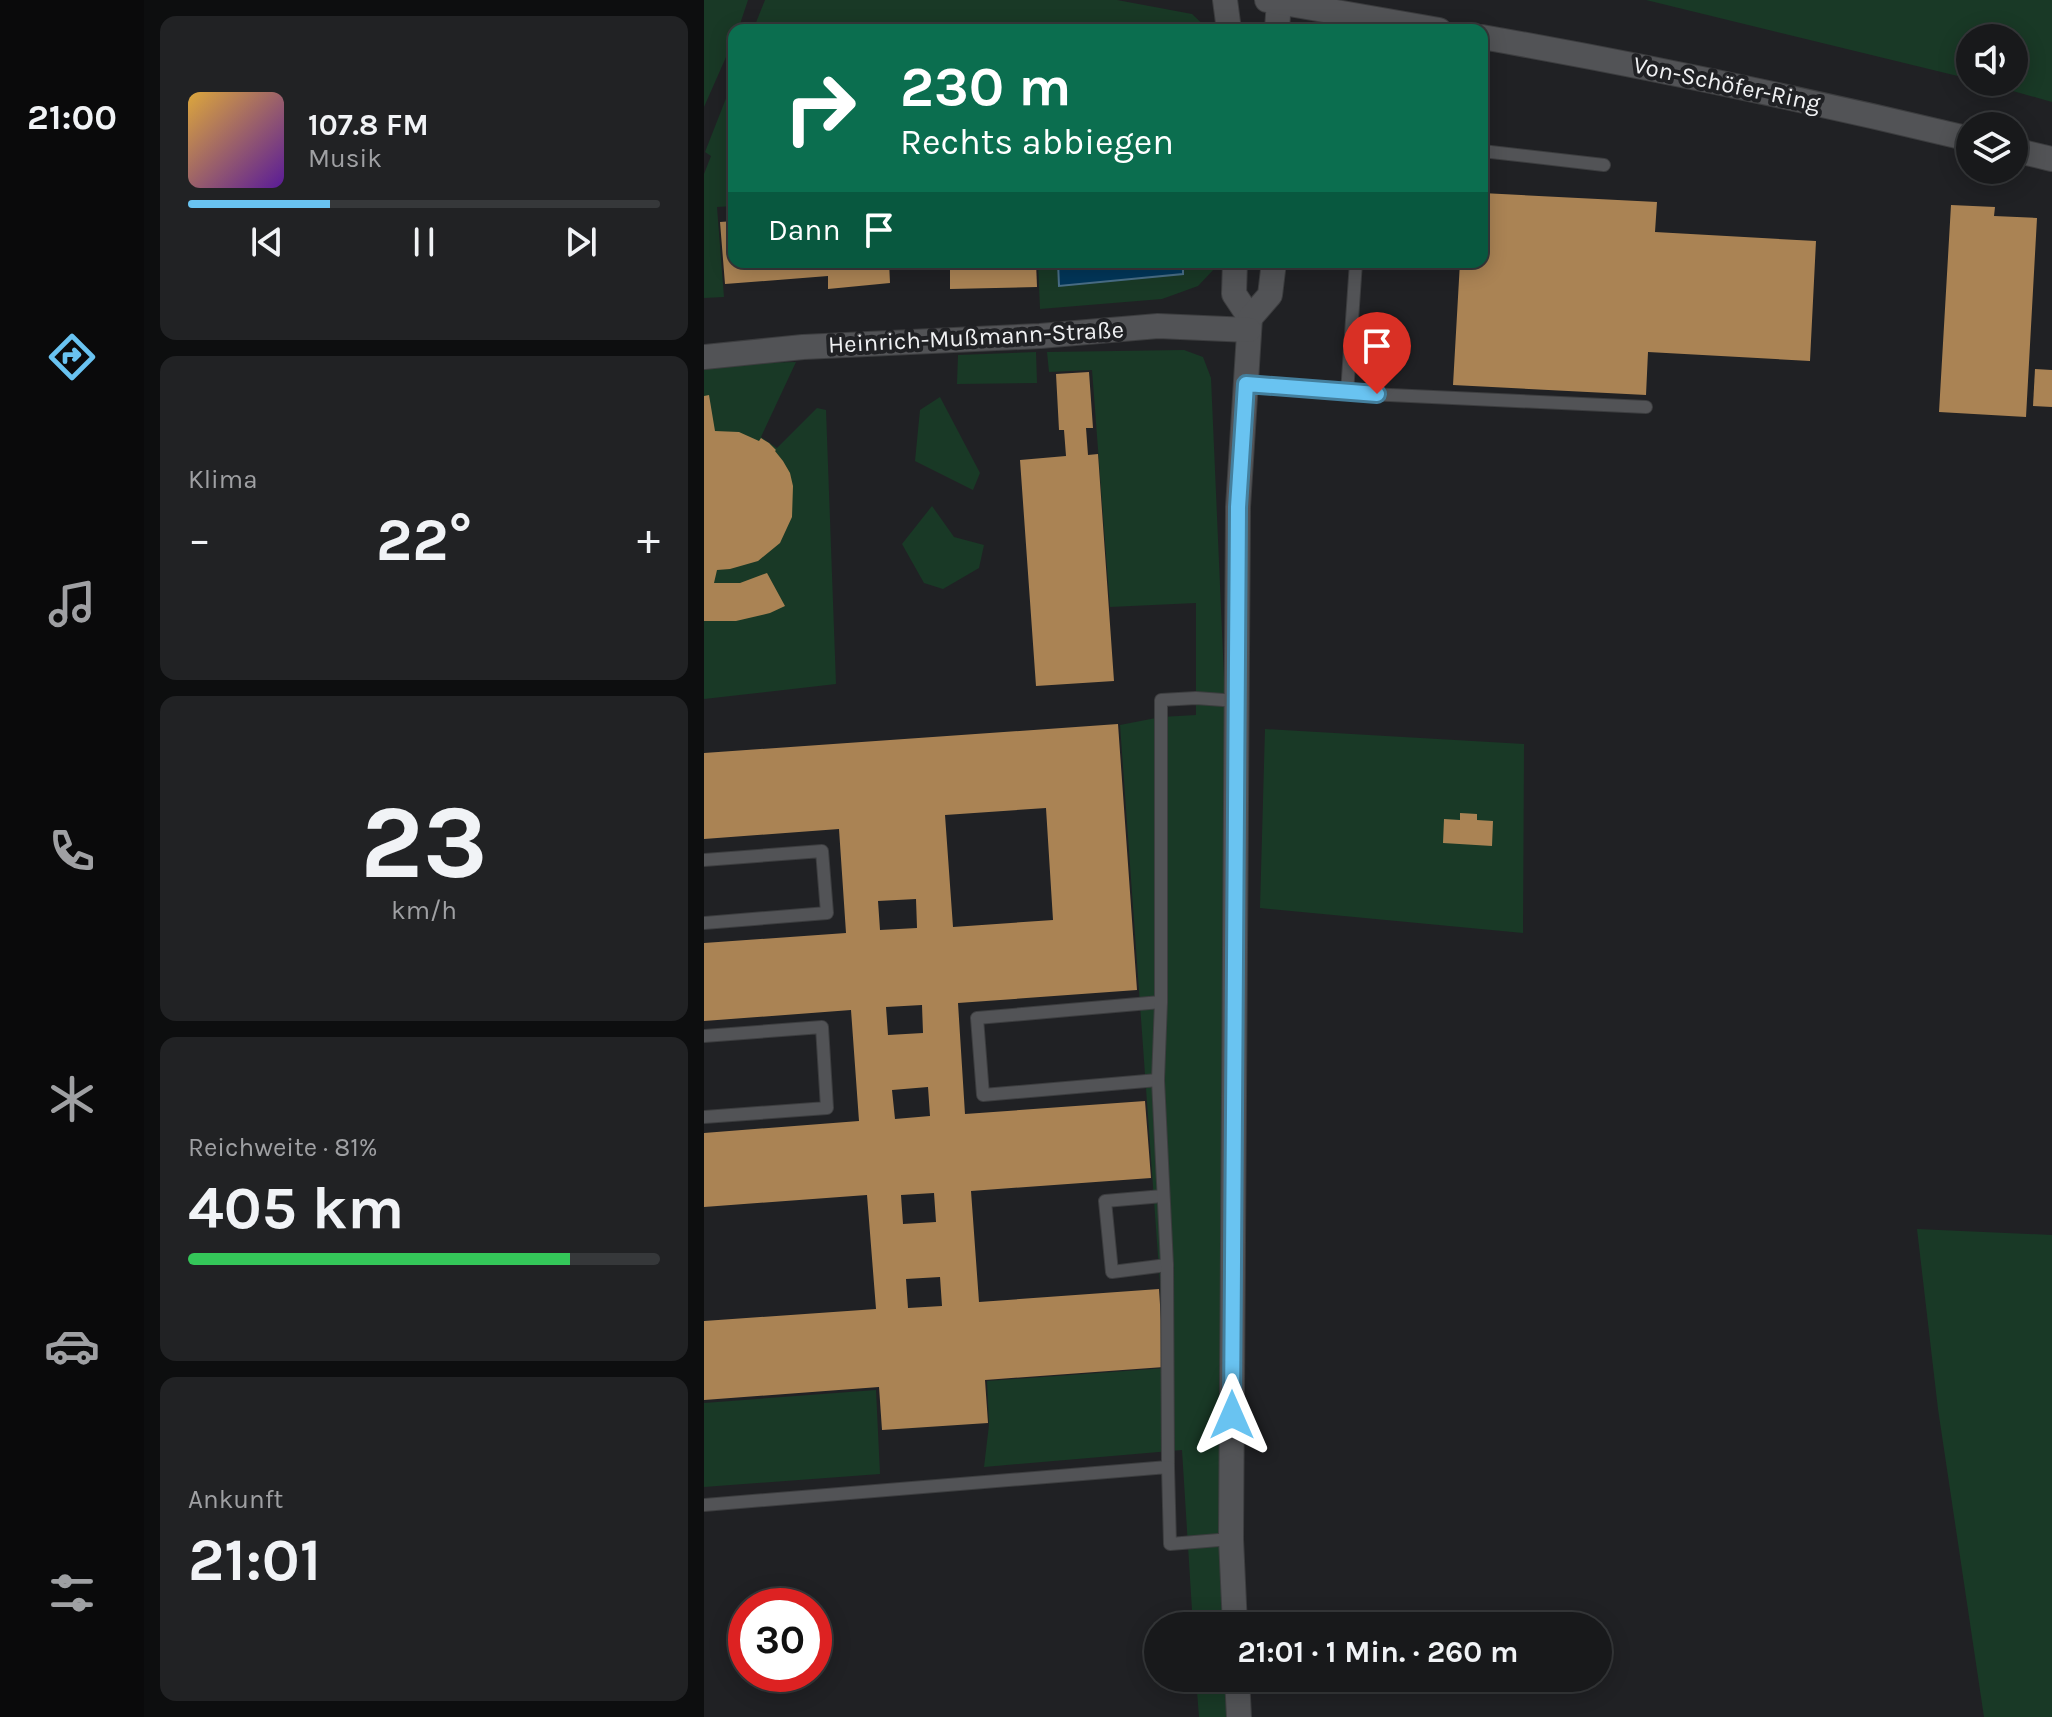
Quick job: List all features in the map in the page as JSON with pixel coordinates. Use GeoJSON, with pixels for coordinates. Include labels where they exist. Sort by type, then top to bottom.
{"type":"FeatureCollection","features":[{"type":"Feature","properties":{"kind":"street"},"geometry":{"type":"LineString","coordinates":[[1225,0],[1228,24]]}},
{"type":"Feature","properties":{"kind":"street"},"geometry":{"type":"LineString","coordinates":[[1277,24],[1275,1],[1405,24]]}},
{"type":"Feature","properties":{"kind":"street","name":"Von-Schöfer-Ring"},"geometry":{"type":"LineString","coordinates":[[1488,38],[1830,105],[1956,136]]}},
{"type":"Feature","properties":{"kind":"street"},"geometry":{"type":"LineString","coordinates":[[2028,153],[2052,159]]}},
{"type":"Feature","properties":{"kind":"street"},"geometry":{"type":"LineString","coordinates":[[1234,1612],[1231,1539],[1238,507],[1249,324],[1234,294],[1235,268]]}},
{"type":"Feature","properties":{"kind":"street"},"geometry":{"type":"LineString","coordinates":[[1249,324],[1270,295],[1273,268]]}},
{"type":"Feature","properties":{"kind":"street","name":"Heinrich-Mußmann-Straße"},"geometry":{"type":"LineString","coordinates":[[704,357],[803,347],[1040,336],[1158,326],[1249,324]]}},
{"type":"Feature","properties":{"kind":"street"},"geometry":{"type":"LineString","coordinates":[[1238,1692],[1239,1717]]}},
{"type":"Feature","properties":{"kind":"lane"},"geometry":{"type":"LineString","coordinates":[[1488,152],[1604,165]]}},
{"type":"Feature","properties":{"kind":"lane"},"geometry":{"type":"LineString","coordinates":[[1347,393],[1356,268]]}},
{"type":"Feature","properties":{"kind":"lane"},"geometry":{"type":"LineString","coordinates":[[1246,384],[1347,393],[1646,407]]}},
{"type":"Feature","properties":{"kind":"lane"},"geometry":{"type":"LineString","coordinates":[[1231,1539],[1170,1544],[1167,1265],[1158,1080],[1161,700],[1196,698],[1237,701]]}},
{"type":"Feature","properties":{"kind":"lane"},"geometry":{"type":"LineString","coordinates":[[704,860],[822,851],[827,913],[704,923]]}},
{"type":"Feature","properties":{"kind":"lane"},"geometry":{"type":"LineString","coordinates":[[1158,1080],[983,1095],[977,1018],[1161,1002]]}},
{"type":"Feature","properties":{"kind":"lane"},"geometry":{"type":"LineString","coordinates":[[704,1036],[822,1027],[827,1108],[704,1117]]}},
{"type":"Feature","properties":{"kind":"lane"},"geometry":{"type":"LineString","coordinates":[[1163,1196],[1105,1201],[1112,1272],[1167,1265]]}},
{"type":"Feature","properties":{"kind":"lane"},"geometry":{"type":"LineString","coordinates":[[704,1505],[1168,1467]]}},
{"type":"Feature","properties":{"kind":"lane"},"geometry":{"type":"LineString","coordinates":[[937,1470],[939,1485]]}},
{"type":"Feature","properties":{"kind":"green space"},"geometry":{"type":"Polygon","coordinates":[[[704,0],[748,0],[740,24],[728,24],[728,53],[704,107],[704,0]]]}},
{"type":"Feature","properties":{"kind":"green space"},"geometry":{"type":"Polygon","coordinates":[[[765,0],[1117,0],[1192,14],[1203,24],[755,24],[765,0]]]}},
{"type":"Feature","properties":{"kind":"green space"},"geometry":{"type":"Polygon","coordinates":[[[1646,0],[2052,0],[2052,102],[2028,95],[2028,24],[1956,24],[1956,76],[1646,0]]]}},
{"type":"Feature","properties":{"kind":"green space"},"geometry":{"type":"Polygon","coordinates":[[[728,93],[728,206],[717,207],[724,297],[704,298],[704,174],[711,156],[705,152],[728,93]]]}},
{"type":"Feature","properties":{"kind":"green space"},"geometry":{"type":"Polygon","coordinates":[[[1038,268],[1215,268],[1198,286],[1162,299],[1040,309],[1038,268]]]}},
{"type":"Feature","properties":{"kind":"green space"},"geometry":{"type":"Polygon","coordinates":[[[1184,350],[1203,357],[1211,378],[1225,700],[1235,1612],[1192,1612],[1182,1450],[984,1467],[989,1425],[987,1381],[1166,1368],[1120,725],[1161,717],[1196,715],[1196,603],[1110,607],[1092,370],[1049,372],[1047,352],[1184,350]]]}},
{"type":"Feature","properties":{"kind":"green space"},"geometry":{"type":"Polygon","coordinates":[[[1036,352],[1037,383],[957,384],[958,355],[1036,352]]]}},
{"type":"Feature","properties":{"kind":"green space"},"geometry":{"type":"Polygon","coordinates":[[[796,362],[761,437],[777,448],[817,408],[826,410],[836,684],[704,699],[704,365],[796,362]]]}},
{"type":"Feature","properties":{"kind":"green space"},"geometry":{"type":"Polygon","coordinates":[[[940,397],[980,473],[973,490],[915,461],[920,410],[940,397]]]}},
{"type":"Feature","properties":{"kind":"green space"},"geometry":{"type":"Polygon","coordinates":[[[932,506],[954,537],[984,545],[979,568],[943,589],[924,583],[902,544],[932,506]]]}},
{"type":"Feature","properties":{"kind":"green space"},"geometry":{"type":"Polygon","coordinates":[[[1265,729],[1524,744],[1523,933],[1260,908],[1265,729]]]}},
{"type":"Feature","properties":{"kind":"green space"},"geometry":{"type":"Polygon","coordinates":[[[1917,1229],[2052,1235],[2052,1717],[1984,1717],[1938,1409],[1917,1229]]]}},
{"type":"Feature","properties":{"kind":"green space"},"geometry":{"type":"Polygon","coordinates":[[[876,1390],[880,1474],[704,1487],[704,1403],[876,1390]]]}},
{"type":"Feature","properties":{"kind":"green space"},"geometry":{"type":"Polygon","coordinates":[[[1197,1692],[1238,1692],[1239,1717],[1199,1717],[1197,1692]]]}},
{"type":"Feature","properties":{"kind":"water"},"geometry":{"type":"Polygon","coordinates":[[[1058,268],[1183,268],[1183,274],[1059,286],[1058,268]]]}},
{"type":"Feature","properties":{"kind":"building"},"geometry":{"type":"Polygon","coordinates":[[[1488,193],[1657,202],[1655,232],[1816,241],[1810,361],[1648,352],[1646,395],[1453,385],[1460,268],[1488,268],[1488,193]]]}},
{"type":"Feature","properties":{"kind":"building"},"geometry":{"type":"Polygon","coordinates":[[[1951,205],[1995,207],[1994,216],[2037,218],[2026,417],[1939,412],[1951,205]]]}},
{"type":"Feature","properties":{"kind":"building"},"geometry":{"type":"Polygon","coordinates":[[[728,221],[728,268],[889,268],[890,283],[828,289],[828,276],[725,284],[720,222],[728,221]]]}},
{"type":"Feature","properties":{"kind":"building"},"geometry":{"type":"Polygon","coordinates":[[[950,268],[1036,268],[1037,287],[950,289],[950,268]]]}},
{"type":"Feature","properties":{"kind":"building"},"geometry":{"type":"Polygon","coordinates":[[[2035,369],[2052,370],[2052,407],[2033,406],[2035,369]]]}},
{"type":"Feature","properties":{"kind":"building"},"geometry":{"type":"Polygon","coordinates":[[[1089,372],[1093,428],[1086,428],[1088,455],[1098,454],[1114,681],[1036,686],[1020,460],[1066,456],[1064,430],[1059,430],[1056,374],[1089,372]]]}},
{"type":"Feature","properties":{"kind":"building"},"geometry":{"type":"Polygon","coordinates":[[[709,395],[715,431],[739,432],[769,443],[790,473],[793,486],[792,517],[780,543],[758,561],[717,570],[714,583],[740,583],[767,573],[785,606],[736,621],[704,621],[704,396],[709,395]]]}},
{"type":"Feature","properties":{"kind":"building"},"geometry":{"type":"Polygon","coordinates":[[[1118,724],[1137,990],[958,1003],[965,1114],[1145,1101],[1151,1178],[971,1191],[979,1302],[1159,1289],[1164,1367],[985,1380],[988,1423],[882,1430],[879,1387],[704,1400],[704,1321],[876,1309],[867,1195],[704,1207],[704,1133],[859,1121],[851,1010],[704,1021],[704,943],[846,933],[839,829],[704,839],[704,753],[1118,724]],[[1046,808],[945,815],[953,927],[1053,920],[1046,808]],[[916,899],[878,901],[880,930],[917,928],[916,899]],[[922,1005],[886,1007],[888,1035],[923,1033],[922,1005]],[[928,1087],[892,1090],[895,1119],[930,1116],[928,1087]],[[934,1193],[901,1195],[903,1224],[936,1222],[934,1193]],[[940,1277],[906,1279],[908,1308],[942,1306],[940,1277]]]}},
{"type":"Feature","properties":{"kind":"building"},"geometry":{"type":"Polygon","coordinates":[[[1460,813],[1477,814],[1477,820],[1493,821],[1492,846],[1443,843],[1444,819],[1460,820],[1460,813]]]}},
{"type":"Feature","properties":{"kind":"route"},"geometry":{"type":"LineString","coordinates":[[1232,1415],[1238,507],[1246,384],[1377,394]]}}]}
